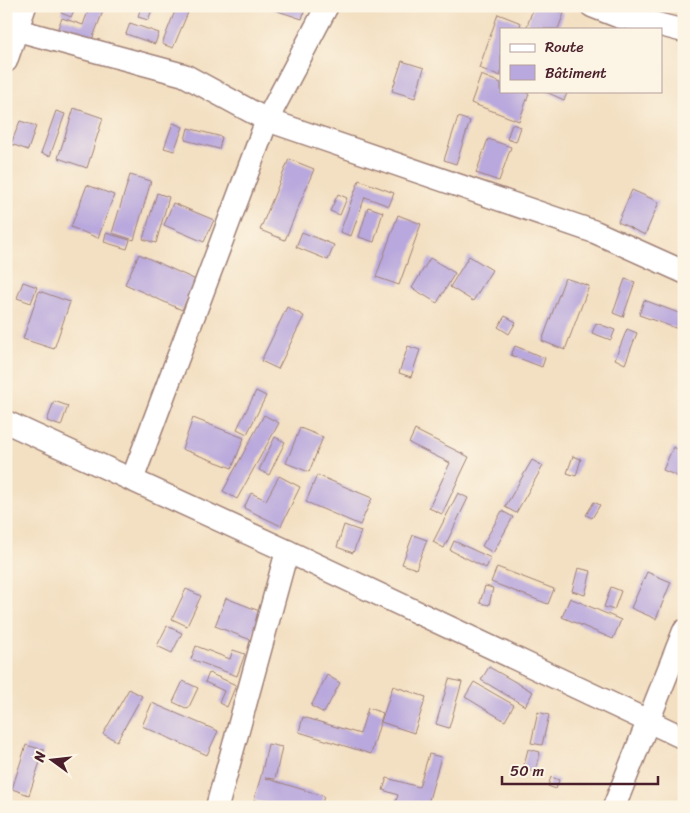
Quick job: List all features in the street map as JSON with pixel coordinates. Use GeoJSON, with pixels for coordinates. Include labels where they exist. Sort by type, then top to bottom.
{"type":"FeatureCollection","features":[{"type":"Feature","properties":{"kind":"street"},"geometry":{"type":"LineString","coordinates":[[6,61],[25,6]]}},
{"type":"Feature","properties":{"kind":"street"},"geometry":{"type":"LineString","coordinates":[[132,480],[267,120],[327,6]]}},
{"type":"Feature","properties":{"kind":"street"},"geometry":{"type":"LineString","coordinates":[[592,6],[620,17],[684,31]]}},
{"type":"Feature","properties":{"kind":"street"},"geometry":{"type":"LineString","coordinates":[[17,30],[184,75],[267,120],[595,232],[684,272]]}},
{"type":"Feature","properties":{"kind":"street"},"geometry":{"type":"LineString","coordinates":[[6,422],[287,551],[684,738]]}},
{"type":"Feature","properties":{"kind":"street"},"geometry":{"type":"LineString","coordinates":[[217,807],[287,551]]}},
{"type":"Feature","properties":{"kind":"street"},"geometry":{"type":"LineString","coordinates":[[614,807],[684,631]]}},
{"type":"Feature","properties":{"kind":"building"},"geometry":{"type":"Polygon","coordinates":[[[63,6],[76,6],[71,17],[61,13],[63,6]]]}},
{"type":"Feature","properties":{"kind":"building"},"geometry":{"type":"Polygon","coordinates":[[[90,6],[105,6],[90,45],[56,33],[62,18],[83,25],[90,6]]]}},
{"type":"Feature","properties":{"kind":"building"},"geometry":{"type":"Polygon","coordinates":[[[141,6],[152,10],[148,20],[138,17],[141,6]]]}},
{"type":"Feature","properties":{"kind":"building"},"geometry":{"type":"Polygon","coordinates":[[[177,6],[189,10],[173,48],[162,44],[177,6]]]}},
{"type":"Feature","properties":{"kind":"building"},"geometry":{"type":"Polygon","coordinates":[[[269,6],[306,6],[302,19],[269,8],[269,6]]]}},
{"type":"Feature","properties":{"kind":"building"},"geometry":{"type":"Polygon","coordinates":[[[534,6],[545,6],[564,13],[558,28],[526,28],[534,6]]]}},
{"type":"Feature","properties":{"kind":"building"},"geometry":{"type":"Polygon","coordinates":[[[498,14],[521,23],[519,28],[500,28],[500,76],[479,68],[498,14]]]}},
{"type":"Feature","properties":{"kind":"building"},"geometry":{"type":"Polygon","coordinates":[[[130,23],[159,33],[155,44],[126,34],[130,23]]]}},
{"type":"Feature","properties":{"kind":"building"},"geometry":{"type":"Polygon","coordinates":[[[402,61],[424,68],[415,98],[392,91],[402,61]]]}},
{"type":"Feature","properties":{"kind":"building"},"geometry":{"type":"Polygon","coordinates":[[[481,75],[500,83],[500,92],[525,92],[529,94],[519,121],[471,103],[481,75]]]}},
{"type":"Feature","properties":{"kind":"building"},"geometry":{"type":"Polygon","coordinates":[[[546,92],[568,92],[564,100],[546,92]]]}},
{"type":"Feature","properties":{"kind":"building"},"geometry":{"type":"Polygon","coordinates":[[[74,108],[103,118],[87,168],[58,158],[74,108]]]}},
{"type":"Feature","properties":{"kind":"building"},"geometry":{"type":"Polygon","coordinates":[[[56,111],[65,114],[50,156],[41,153],[56,111]]]}},
{"type":"Feature","properties":{"kind":"building"},"geometry":{"type":"Polygon","coordinates":[[[458,117],[470,121],[456,164],[444,160],[458,117]]]}},
{"type":"Feature","properties":{"kind":"building"},"geometry":{"type":"Polygon","coordinates":[[[20,121],[36,126],[28,150],[11,144],[20,121]]]}},
{"type":"Feature","properties":{"kind":"building"},"geometry":{"type":"Polygon","coordinates":[[[173,123],[183,127],[174,151],[164,148],[173,123]]]}},
{"type":"Feature","properties":{"kind":"building"},"geometry":{"type":"Polygon","coordinates":[[[512,124],[521,127],[516,142],[507,139],[512,124]]]}},
{"type":"Feature","properties":{"kind":"building"},"geometry":{"type":"Polygon","coordinates":[[[188,128],[222,137],[219,149],[185,140],[188,128]]]}},
{"type":"Feature","properties":{"kind":"building"},"geometry":{"type":"Polygon","coordinates":[[[488,139],[511,147],[499,181],[476,173],[488,139]]]}},
{"type":"Feature","properties":{"kind":"building"},"geometry":{"type":"Polygon","coordinates":[[[289,159],[314,169],[285,240],[260,230],[289,159]]]}},
{"type":"Feature","properties":{"kind":"building"},"geometry":{"type":"Polygon","coordinates":[[[130,175],[151,181],[134,240],[112,233],[130,175]]]}},
{"type":"Feature","properties":{"kind":"building"},"geometry":{"type":"Polygon","coordinates":[[[359,180],[394,193],[389,206],[365,197],[351,236],[340,232],[359,180]]]}},
{"type":"Feature","properties":{"kind":"building"},"geometry":{"type":"Polygon","coordinates":[[[87,185],[114,195],[98,238],[71,227],[87,185]]]}},
{"type":"Feature","properties":{"kind":"building"},"geometry":{"type":"Polygon","coordinates":[[[632,190],[659,202],[645,235],[618,222],[632,190]]]}},
{"type":"Feature","properties":{"kind":"building"},"geometry":{"type":"Polygon","coordinates":[[[157,193],[169,197],[156,243],[143,239],[157,193]]]}},
{"type":"Feature","properties":{"kind":"building"},"geometry":{"type":"Polygon","coordinates":[[[338,194],[347,198],[340,215],[330,211],[338,194]]]}},
{"type":"Feature","properties":{"kind":"building"},"geometry":{"type":"Polygon","coordinates":[[[173,203],[214,220],[204,242],[164,225],[173,203]]]}},
{"type":"Feature","properties":{"kind":"building"},"geometry":{"type":"Polygon","coordinates":[[[368,207],[383,212],[374,242],[359,237],[368,207]]]}},
{"type":"Feature","properties":{"kind":"building"},"geometry":{"type":"Polygon","coordinates":[[[398,215],[421,224],[399,285],[376,277],[398,215]]]}},
{"type":"Feature","properties":{"kind":"building"},"geometry":{"type":"Polygon","coordinates":[[[302,232],[334,245],[328,260],[296,247],[302,232]]]}},
{"type":"Feature","properties":{"kind":"building"},"geometry":{"type":"Polygon","coordinates":[[[106,233],[130,240],[127,249],[104,242],[106,233]]]}},
{"type":"Feature","properties":{"kind":"building"},"geometry":{"type":"Polygon","coordinates":[[[139,254],[196,280],[182,310],[125,284],[139,254]]]}},
{"type":"Feature","properties":{"kind":"building"},"geometry":{"type":"Polygon","coordinates":[[[469,256],[492,270],[473,301],[450,287],[469,256]]]}},
{"type":"Feature","properties":{"kind":"building"},"geometry":{"type":"Polygon","coordinates":[[[430,258],[455,273],[437,303],[412,288],[430,258]]]}},
{"type":"Feature","properties":{"kind":"building"},"geometry":{"type":"Polygon","coordinates":[[[565,278],[589,286],[565,350],[542,341],[565,278]]]}},
{"type":"Feature","properties":{"kind":"building"},"geometry":{"type":"Polygon","coordinates":[[[625,279],[635,282],[623,317],[613,313],[625,279]]]}},
{"type":"Feature","properties":{"kind":"building"},"geometry":{"type":"Polygon","coordinates":[[[23,282],[37,287],[31,303],[17,298],[23,282]]]}},
{"type":"Feature","properties":{"kind":"building"},"geometry":{"type":"Polygon","coordinates":[[[39,291],[70,302],[54,349],[23,339],[39,291]]]}},
{"type":"Feature","properties":{"kind":"building"},"geometry":{"type":"Polygon","coordinates":[[[644,300],[684,315],[684,331],[639,315],[644,300]]]}},
{"type":"Feature","properties":{"kind":"building"},"geometry":{"type":"Polygon","coordinates":[[[287,307],[304,316],[278,369],[261,361],[287,307]]]}},
{"type":"Feature","properties":{"kind":"building"},"geometry":{"type":"Polygon","coordinates":[[[505,316],[516,322],[509,334],[498,327],[505,316]]]}},
{"type":"Feature","properties":{"kind":"building"},"geometry":{"type":"Polygon","coordinates":[[[596,323],[615,330],[611,340],[592,333],[596,323]]]}},
{"type":"Feature","properties":{"kind":"building"},"geometry":{"type":"Polygon","coordinates":[[[627,329],[637,333],[625,364],[615,359],[627,329]]]}},
{"type":"Feature","properties":{"kind":"building"},"geometry":{"type":"Polygon","coordinates":[[[408,346],[420,350],[411,377],[399,373],[408,346]]]}},
{"type":"Feature","properties":{"kind":"building"},"geometry":{"type":"Polygon","coordinates":[[[515,346],[545,358],[542,367],[511,355],[515,346]]]}},
{"type":"Feature","properties":{"kind":"building"},"geometry":{"type":"Polygon","coordinates":[[[256,391],[266,396],[247,434],[237,429],[256,391]]]}},
{"type":"Feature","properties":{"kind":"building"},"geometry":{"type":"Polygon","coordinates":[[[54,401],[68,406],[61,426],[47,421],[54,401]]]}},
{"type":"Feature","properties":{"kind":"building"},"geometry":{"type":"Polygon","coordinates":[[[264,415],[279,423],[237,499],[223,491],[264,415]]]}},
{"type":"Feature","properties":{"kind":"building"},"geometry":{"type":"Polygon","coordinates":[[[193,418],[244,438],[232,468],[182,449],[193,418]]]}},
{"type":"Feature","properties":{"kind":"building"},"geometry":{"type":"Polygon","coordinates":[[[300,428],[323,437],[309,472],[286,463],[300,428]]]}},
{"type":"Feature","properties":{"kind":"building"},"geometry":{"type":"Polygon","coordinates":[[[415,430],[469,457],[442,514],[429,508],[450,463],[409,443],[415,430]]]}},
{"type":"Feature","properties":{"kind":"building"},"geometry":{"type":"Polygon","coordinates":[[[275,437],[285,442],[269,475],[259,470],[275,437]]]}},
{"type":"Feature","properties":{"kind":"building"},"geometry":{"type":"Polygon","coordinates":[[[673,447],[684,452],[684,479],[663,470],[673,447]]]}},
{"type":"Feature","properties":{"kind":"building"},"geometry":{"type":"Polygon","coordinates":[[[573,456],[581,459],[576,476],[567,473],[573,456]]]}},
{"type":"Feature","properties":{"kind":"building"},"geometry":{"type":"Polygon","coordinates":[[[532,460],[543,466],[516,513],[505,507],[532,460]]]}},
{"type":"Feature","properties":{"kind":"building"},"geometry":{"type":"Polygon","coordinates":[[[317,475],[372,498],[360,525],[306,502],[317,475]]]}},
{"type":"Feature","properties":{"kind":"building"},"geometry":{"type":"Polygon","coordinates":[[[279,476],[300,487],[281,526],[244,508],[251,493],[266,500],[279,476]]]}},
{"type":"Feature","properties":{"kind":"building"},"geometry":{"type":"Polygon","coordinates":[[[458,493],[468,498],[444,548],[433,542],[458,493]]]}},
{"type":"Feature","properties":{"kind":"building"},"geometry":{"type":"Polygon","coordinates":[[[594,502],[600,505],[592,518],[586,515],[594,502]]]}},
{"type":"Feature","properties":{"kind":"building"},"geometry":{"type":"Polygon","coordinates":[[[502,511],[513,517],[493,553],[482,546],[502,511]]]}},
{"type":"Feature","properties":{"kind":"building"},"geometry":{"type":"Polygon","coordinates":[[[344,525],[361,531],[353,553],[337,547],[344,525]]]}},
{"type":"Feature","properties":{"kind":"building"},"geometry":{"type":"Polygon","coordinates":[[[413,535],[427,540],[416,569],[402,564],[413,535]]]}},
{"type":"Feature","properties":{"kind":"building"},"geometry":{"type":"Polygon","coordinates":[[[454,541],[491,558],[486,568],[450,550],[454,541]]]}},
{"type":"Feature","properties":{"kind":"building"},"geometry":{"type":"Polygon","coordinates":[[[497,567],[554,589],[548,604],[491,582],[497,567]]]}},
{"type":"Feature","properties":{"kind":"building"},"geometry":{"type":"Polygon","coordinates":[[[578,568],[591,571],[585,595],[572,591],[578,568]]]}},
{"type":"Feature","properties":{"kind":"building"},"geometry":{"type":"Polygon","coordinates":[[[647,572],[671,582],[656,619],[631,608],[647,572]]]}},
{"type":"Feature","properties":{"kind":"building"},"geometry":{"type":"Polygon","coordinates":[[[485,586],[493,588],[489,605],[480,603],[485,586]]]}},
{"type":"Feature","properties":{"kind":"building"},"geometry":{"type":"Polygon","coordinates":[[[611,587],[621,591],[614,610],[604,607],[611,587]]]}},
{"type":"Feature","properties":{"kind":"building"},"geometry":{"type":"Polygon","coordinates":[[[186,589],[201,596],[187,626],[172,619],[186,589]]]}},
{"type":"Feature","properties":{"kind":"building"},"geometry":{"type":"Polygon","coordinates":[[[226,598],[262,612],[251,640],[215,626],[226,598]]]}},
{"type":"Feature","properties":{"kind":"building"},"geometry":{"type":"Polygon","coordinates":[[[570,598],[621,620],[613,639],[562,617],[570,598]]]}},
{"type":"Feature","properties":{"kind":"building"},"geometry":{"type":"Polygon","coordinates":[[[167,626],[182,633],[172,653],[157,646],[167,626]]]}},
{"type":"Feature","properties":{"kind":"building"},"geometry":{"type":"Polygon","coordinates":[[[196,646],[230,659],[233,650],[245,654],[237,676],[191,659],[196,646]]]}},
{"type":"Feature","properties":{"kind":"building"},"geometry":{"type":"Polygon","coordinates":[[[489,667],[533,692],[525,706],[481,680],[489,667]]]}},
{"type":"Feature","properties":{"kind":"building"},"geometry":{"type":"Polygon","coordinates":[[[209,673],[236,685],[227,707],[219,703],[224,691],[205,682],[209,673]]]}},
{"type":"Feature","properties":{"kind":"building"},"geometry":{"type":"Polygon","coordinates":[[[327,675],[340,683],[324,713],[311,706],[327,675]]]}},
{"type":"Feature","properties":{"kind":"building"},"geometry":{"type":"Polygon","coordinates":[[[449,679],[462,682],[449,728],[436,724],[449,679]]]}},
{"type":"Feature","properties":{"kind":"building"},"geometry":{"type":"Polygon","coordinates":[[[183,681],[198,688],[188,709],[173,702],[183,681]]]}},
{"type":"Feature","properties":{"kind":"building"},"geometry":{"type":"Polygon","coordinates":[[[474,682],[514,705],[505,721],[465,697],[474,682]]]}},
{"type":"Feature","properties":{"kind":"building"},"geometry":{"type":"Polygon","coordinates":[[[393,686],[426,697],[414,733],[381,722],[393,686]]]}},
{"type":"Feature","properties":{"kind":"building"},"geometry":{"type":"Polygon","coordinates":[[[129,689],[142,696],[117,741],[103,734],[129,689]]]}},
{"type":"Feature","properties":{"kind":"building"},"geometry":{"type":"Polygon","coordinates":[[[152,703],[218,731],[207,755],[142,726],[152,703]]]}},
{"type":"Feature","properties":{"kind":"building"},"geometry":{"type":"Polygon","coordinates":[[[368,708],[383,713],[371,754],[299,732],[303,717],[360,734],[368,708]]]}},
{"type":"Feature","properties":{"kind":"building"},"geometry":{"type":"Polygon","coordinates":[[[538,712],[549,715],[542,745],[531,743],[538,712]]]}},
{"type":"Feature","properties":{"kind":"building"},"geometry":{"type":"Polygon","coordinates":[[[268,744],[282,747],[275,779],[265,778],[324,796],[321,807],[278,807],[254,800],[268,744]]]}},
{"type":"Feature","properties":{"kind":"building"},"geometry":{"type":"Polygon","coordinates":[[[26,745],[44,750],[29,795],[12,789],[26,745]]]}},
{"type":"Feature","properties":{"kind":"building"},"geometry":{"type":"Polygon","coordinates":[[[528,749],[540,752],[535,772],[523,769],[528,749]]]}},
{"type":"Feature","properties":{"kind":"building"},"geometry":{"type":"Polygon","coordinates":[[[429,754],[441,757],[427,807],[394,807],[398,795],[383,790],[387,778],[419,787],[429,754]]]}},
{"type":"Feature","properties":{"kind":"building"},"geometry":{"type":"Polygon","coordinates":[[[551,777],[559,780],[556,789],[548,786],[551,777]]]}}]}
